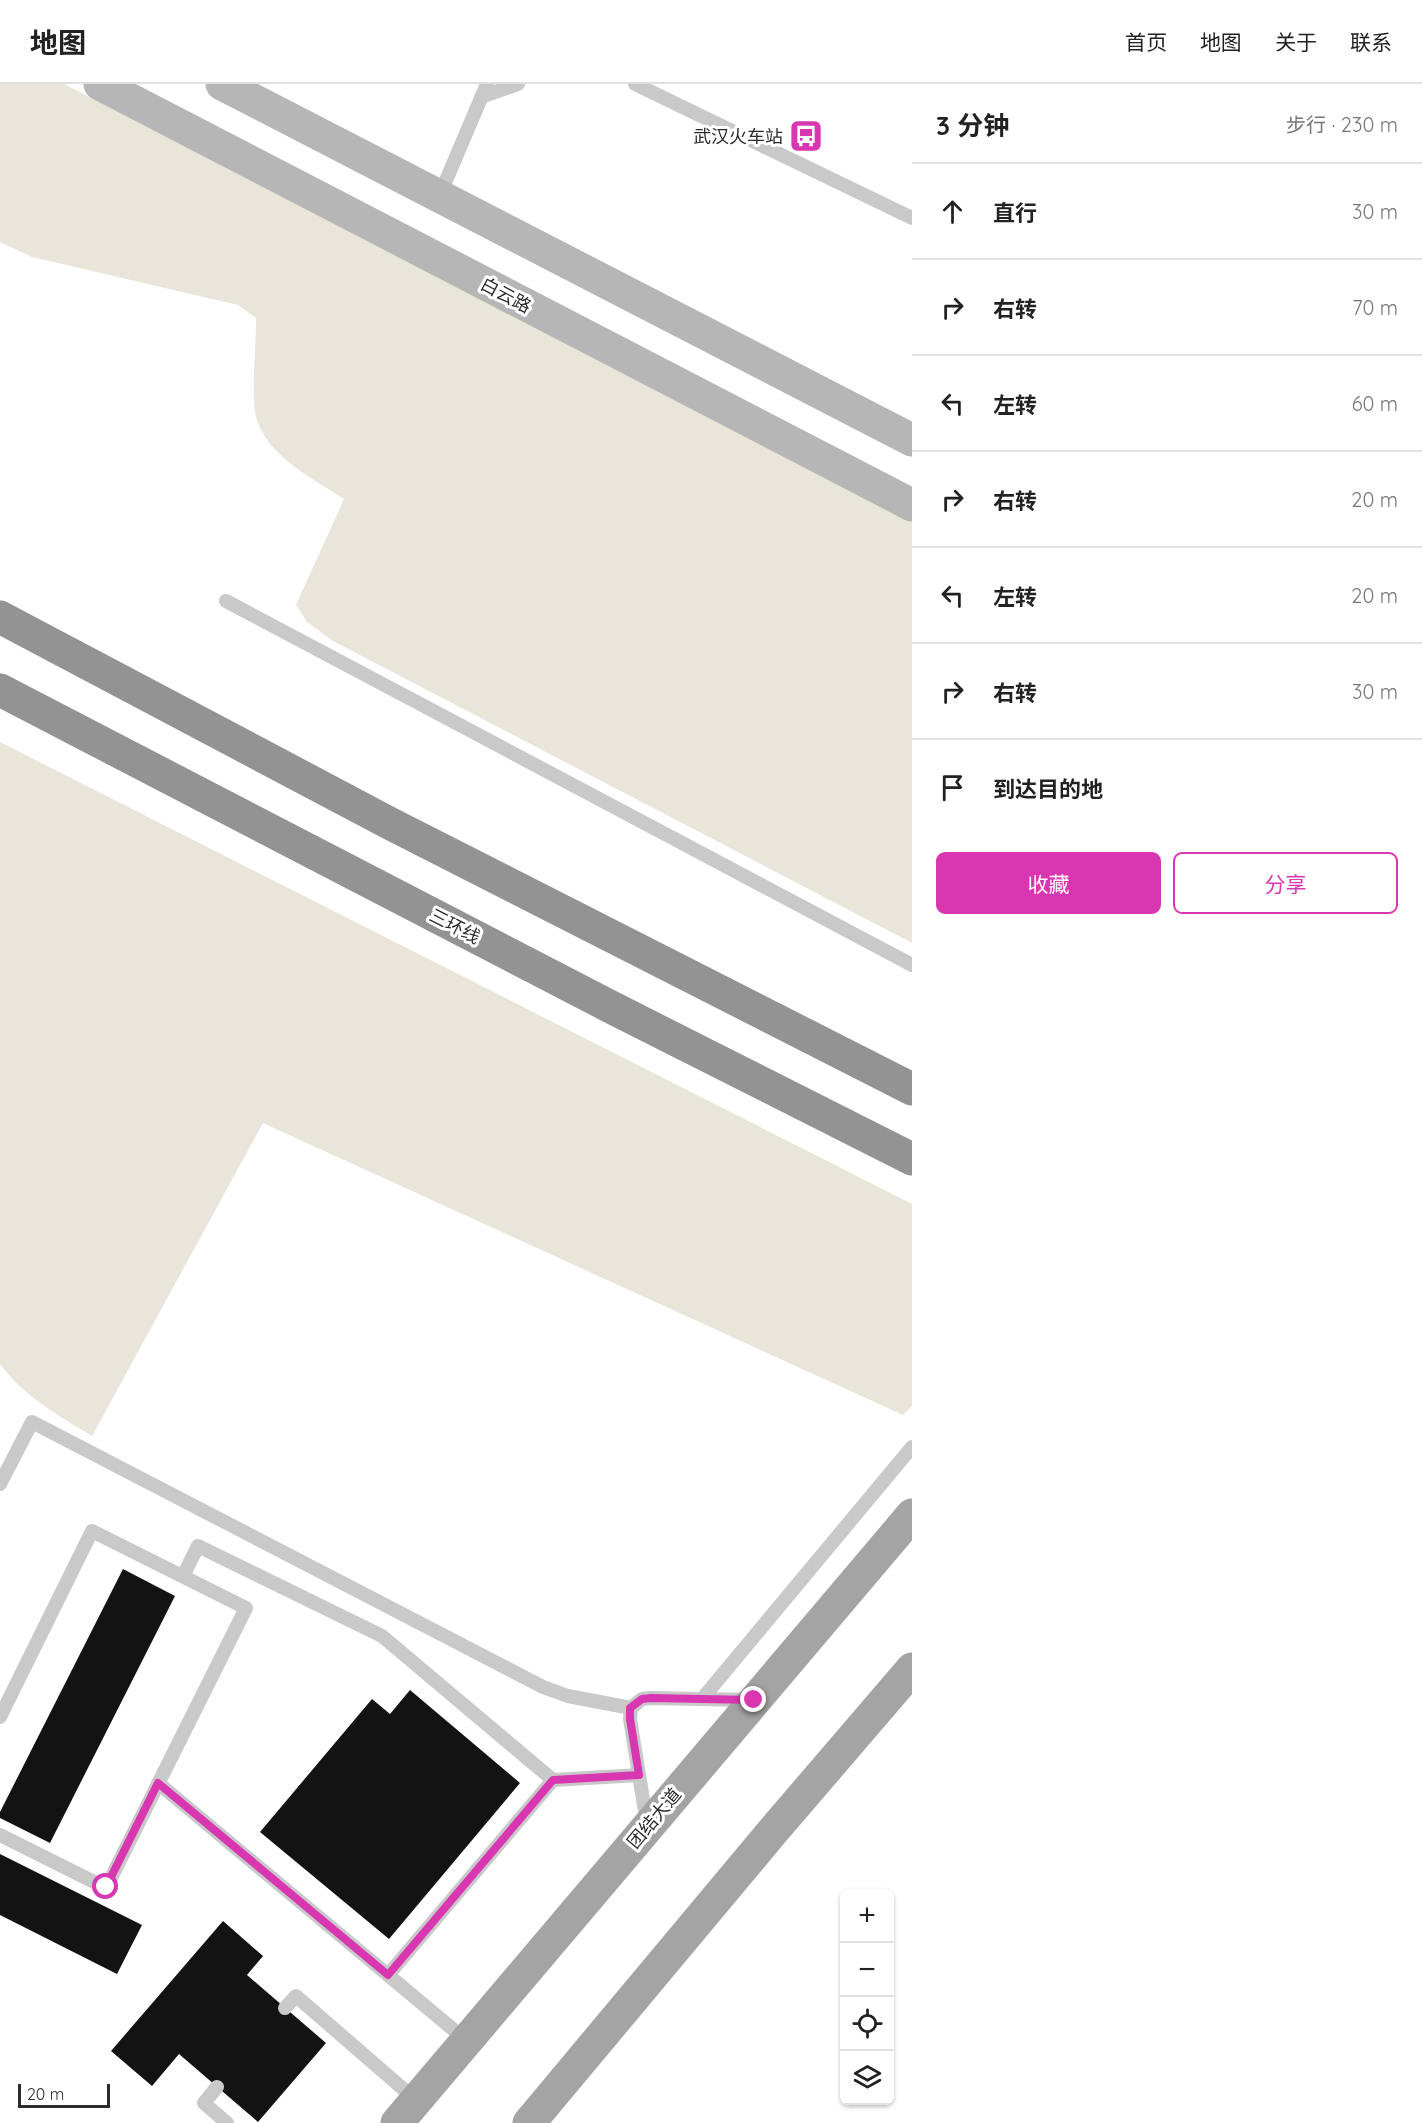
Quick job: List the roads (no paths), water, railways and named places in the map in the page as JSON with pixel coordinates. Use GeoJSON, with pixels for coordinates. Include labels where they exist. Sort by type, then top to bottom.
{"type":"FeatureCollection","features":[{"type":"Feature","properties":{"kind":"highway"},"geometry":{"type":"LineString","coordinates":[[0,617],[391,824],[912,1089]]}},
{"type":"Feature","properties":{"kind":"highway","name":"三环线"},"geometry":{"type":"LineString","coordinates":[[0,690],[586,995],[912,1159]]}},
{"type":"Feature","properties":{"kind":"main road","name":"团结大道"},"geometry":{"type":"LineString","coordinates":[[406,2112],[912,1515]]}},
{"type":"Feature","properties":{"kind":"main road"},"geometry":{"type":"LineString","coordinates":[[529,2123],[772,1831],[912,1669]]}},
{"type":"Feature","properties":{"kind":"street","name":"白云路"},"geometry":{"type":"LineString","coordinates":[[100,84],[912,505]]}},
{"type":"Feature","properties":{"kind":"street"},"geometry":{"type":"LineString","coordinates":[[222,84],[912,440]]}},
{"type":"Feature","properties":{"kind":"lane"},"geometry":{"type":"LineString","coordinates":[[438,197],[487,84]]}},
{"type":"Feature","properties":{"kind":"lane"},"geometry":{"type":"LineString","coordinates":[[481,97],[518,84]]}},
{"type":"Feature","properties":{"kind":"lane"},"geometry":{"type":"LineString","coordinates":[[635,84],[912,218]]}},
{"type":"Feature","properties":{"kind":"lane"},"geometry":{"type":"LineString","coordinates":[[226,601],[912,965]]}},
{"type":"Feature","properties":{"kind":"lane"},"geometry":{"type":"LineString","coordinates":[[0,1484],[32,1422],[543,1687],[568,1696],[630,1708],[642,1699],[754,1700]]}},
{"type":"Feature","properties":{"kind":"lane"},"geometry":{"type":"LineString","coordinates":[[702,1699],[912,1447]]}},
{"type":"Feature","properties":{"kind":"lane"},"geometry":{"type":"LineString","coordinates":[[0,1717],[92,1532],[246,1608],[106,1887],[0,1835]]}},
{"type":"Feature","properties":{"kind":"lane"},"geometry":{"type":"LineString","coordinates":[[183,1576],[198,1546],[382,1636],[553,1780],[639,1775]]}},
{"type":"Feature","properties":{"kind":"lane"},"geometry":{"type":"LineString","coordinates":[[630,1708],[647,1826]]}},
{"type":"Feature","properties":{"kind":"lane"},"geometry":{"type":"LineString","coordinates":[[388,1975],[553,1780]]}},
{"type":"Feature","properties":{"kind":"lane"},"geometry":{"type":"LineString","coordinates":[[158,1783],[467,2041]]}},
{"type":"Feature","properties":{"kind":"lane"},"geometry":{"type":"LineString","coordinates":[[285,2008],[296,1996],[406,2112]]}},
{"type":"Feature","properties":{"kind":"lane"},"geometry":{"type":"LineString","coordinates":[[217,2087],[204,2103],[227,2123]]}},
{"type":"Feature","properties":{"kind":"place","name":"武汉火车站"},"geometry":{"type":"Point","coordinates":[806,136]}}]}
